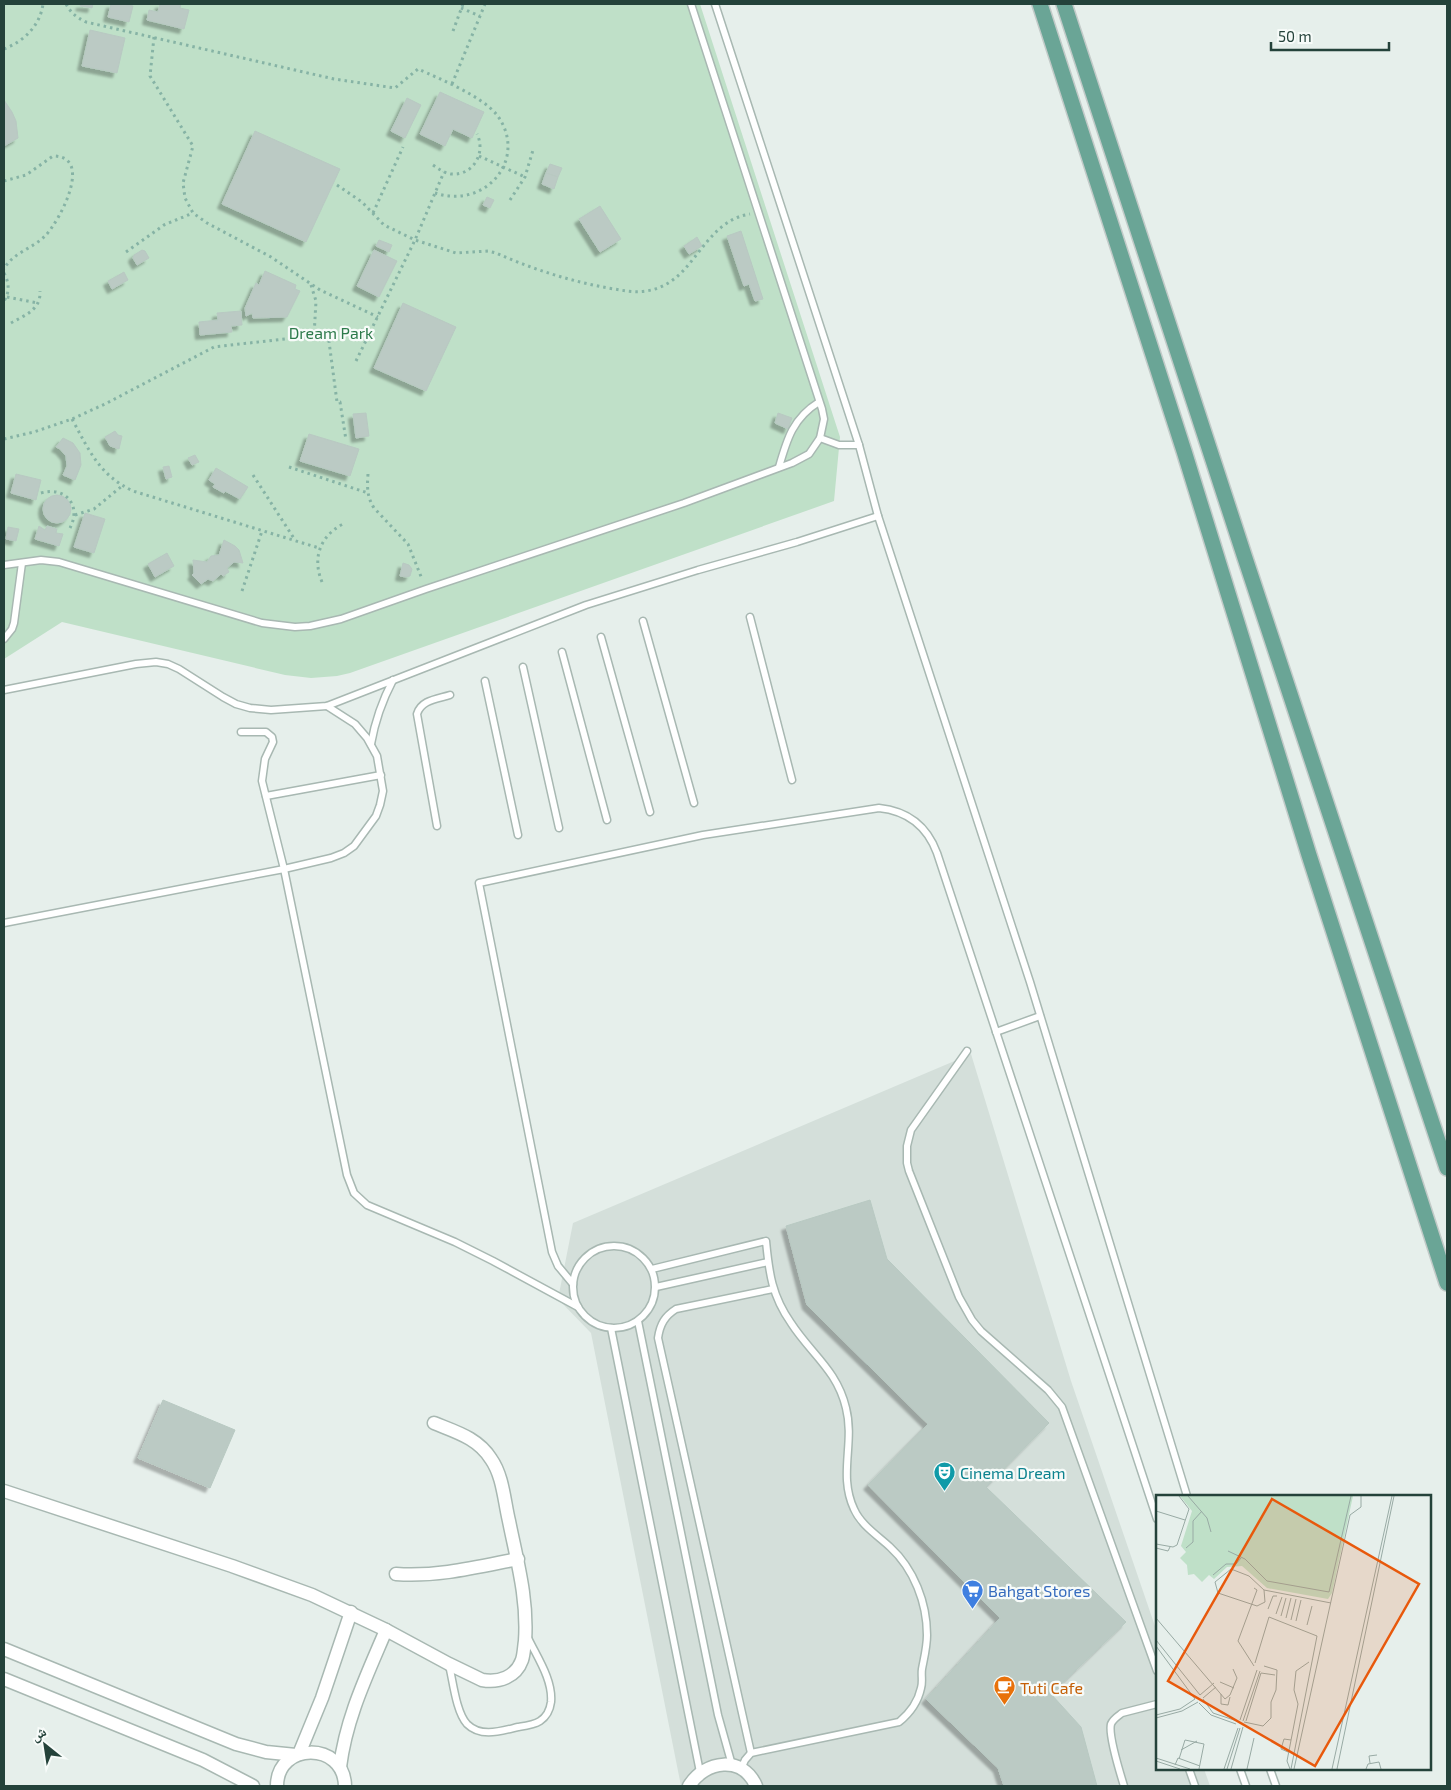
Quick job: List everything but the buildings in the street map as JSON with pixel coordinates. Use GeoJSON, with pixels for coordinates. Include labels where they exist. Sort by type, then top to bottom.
{"type":"FeatureCollection","features":[{"type":"Feature","properties":{"kind":"main road"},"geometry":{"type":"LineString","coordinates":[[1040,4],[1181,442],[1309,855],[1447,1283]]}},
{"type":"Feature","properties":{"kind":"main road"},"geometry":{"type":"LineString","coordinates":[[1064,4],[1240,546],[1447,1168]]}},
{"type":"Feature","properties":{"kind":"street"},"geometry":{"type":"LineString","coordinates":[[4,1490],[240,1568],[304,1592],[351,1612],[482,1680],[491,1681],[507,1678],[520,1666],[523,1658],[525,1606],[518,1559],[500,1476],[491,1458],[478,1444],[470,1438],[434,1423]]}},
{"type":"Feature","properties":{"kind":"street"},"geometry":{"type":"LineString","coordinates":[[396,1574],[446,1574],[518,1559]]}},
{"type":"Feature","properties":{"kind":"street"},"geometry":{"type":"LineString","coordinates":[[277,1786],[279,1773],[283,1766],[298,1755],[318,1711],[351,1612]]}},
{"type":"Feature","properties":{"kind":"street"},"geometry":{"type":"LineString","coordinates":[[345,1786],[341,1770],[344,1742],[350,1716],[386,1630]]}},
{"type":"Feature","properties":{"kind":"street"},"geometry":{"type":"LineString","coordinates":[[4,1649],[236,1744],[266,1752],[298,1755],[314,1752],[323,1754],[331,1758],[356,1786]]}},
{"type":"Feature","properties":{"kind":"street"},"geometry":{"type":"LineString","coordinates":[[4,1679],[203,1760],[254,1786]]}},
{"type":"Feature","properties":{"kind":"street"},"geometry":{"type":"LineString","coordinates":[[689,1786],[700,1772],[715,1766],[736,1767],[749,1775],[756,1786]]}},
{"type":"Feature","properties":{"kind":"lane"},"geometry":{"type":"LineString","coordinates":[[4,565],[41,560],[59,562],[262,623],[295,627],[326,624],[684,503],[801,459],[809,454],[820,438],[824,419],[691,4]]}},
{"type":"Feature","properties":{"kind":"lane"},"geometry":{"type":"LineString","coordinates":[[715,4],[859,445],[878,516],[1040,1016],[1187,1495]]}},
{"type":"Feature","properties":{"kind":"lane"},"geometry":{"type":"LineString","coordinates":[[779,467],[795,424],[802,415],[819,402]]}},
{"type":"Feature","properties":{"kind":"lane"},"geometry":{"type":"LineString","coordinates":[[820,438],[839,445],[859,445]]}},
{"type":"Feature","properties":{"kind":"lane"},"geometry":{"type":"LineString","coordinates":[[4,690],[136,664],[156,662],[179,669],[223,697],[236,704],[250,708],[271,710],[327,706],[586,605],[878,516]]}},
{"type":"Feature","properties":{"kind":"lane"},"geometry":{"type":"LineString","coordinates":[[4,639],[14,623],[22,562]]}},
{"type":"Feature","properties":{"kind":"lane"},"geometry":{"type":"LineString","coordinates":[[750,617],[792,780]]}},
{"type":"Feature","properties":{"kind":"lane"},"geometry":{"type":"LineString","coordinates":[[643,621],[694,803]]}},
{"type":"Feature","properties":{"kind":"lane"},"geometry":{"type":"LineString","coordinates":[[602,637],[650,812]]}},
{"type":"Feature","properties":{"kind":"lane"},"geometry":{"type":"LineString","coordinates":[[562,652],[607,820]]}},
{"type":"Feature","properties":{"kind":"lane"},"geometry":{"type":"LineString","coordinates":[[522,667],[559,828]]}},
{"type":"Feature","properties":{"kind":"lane"},"geometry":{"type":"LineString","coordinates":[[371,744],[378,714],[393,680]]}},
{"type":"Feature","properties":{"kind":"lane"},"geometry":{"type":"LineString","coordinates":[[485,681],[518,835]]}},
{"type":"Feature","properties":{"kind":"lane"},"geometry":{"type":"LineString","coordinates":[[437,826],[417,714],[423,704],[450,694]]}},
{"type":"Feature","properties":{"kind":"lane"},"geometry":{"type":"LineString","coordinates":[[4,924],[284,869],[338,856],[354,846],[376,816],[380,806],[383,791],[381,775],[377,756],[371,744],[355,724],[327,706]]}},
{"type":"Feature","properties":{"kind":"lane"},"geometry":{"type":"LineString","coordinates":[[240,732],[262,731],[272,737],[273,742],[265,759],[262,781],[284,869],[346,1169],[354,1193],[360,1200],[375,1210],[455,1242],[578,1307]]}},
{"type":"Feature","properties":{"kind":"lane"},"geometry":{"type":"LineString","coordinates":[[266,796],[381,775]]}},
{"type":"Feature","properties":{"kind":"lane"},"geometry":{"type":"LineString","coordinates":[[573,1284],[558,1266],[552,1252],[479,883],[703,835],[879,808],[901,813],[915,821],[933,842],[1156,1516]]}},
{"type":"Feature","properties":{"kind":"lane"},"geometry":{"type":"LineString","coordinates":[[996,1032],[1040,1016]]}},
{"type":"Feature","properties":{"kind":"lane"},"geometry":{"type":"LineString","coordinates":[[967,1051],[911,1130],[906,1146],[909,1171],[959,1297],[972,1320],[981,1331],[1048,1390],[1062,1407],[1156,1668]]}},
{"type":"Feature","properties":{"kind":"lane"},"geometry":{"type":"LineString","coordinates":[[638,1321],[718,1715],[736,1767],[751,1753],[899,1722],[907,1715],[921,1688],[927,1636],[923,1603],[911,1574],[892,1549],[861,1521],[854,1510],[849,1498],[846,1472],[850,1446],[849,1422],[842,1393],[827,1366],[790,1322],[773,1289],[766,1241],[652,1269]]}},
{"type":"Feature","properties":{"kind":"lane"},"geometry":{"type":"LineString","coordinates":[[613,1246],[625,1247],[645,1259],[652,1269],[656,1287],[654,1300],[648,1312],[638,1321],[620,1328],[611,1328],[598,1325],[586,1318],[578,1307],[574,1296],[573,1284],[576,1272],[586,1258],[601,1248],[613,1246]]}},
{"type":"Feature","properties":{"kind":"lane"},"geometry":{"type":"LineString","coordinates":[[656,1287],[768,1262]]}},
{"type":"Feature","properties":{"kind":"lane"},"geometry":{"type":"LineString","coordinates":[[751,1753],[658,1338],[665,1318],[676,1309],[773,1289]]}},
{"type":"Feature","properties":{"kind":"lane"},"geometry":{"type":"LineString","coordinates":[[611,1328],[700,1772]]}},
{"type":"Feature","properties":{"kind":"lane"},"geometry":{"type":"LineString","coordinates":[[449,1664],[460,1710],[467,1724],[479,1732],[494,1732],[538,1722],[545,1717],[549,1710],[551,1702],[550,1686],[525,1632]]}},
{"type":"Feature","properties":{"kind":"lane"},"geometry":{"type":"LineString","coordinates":[[1124,1786],[1111,1736],[1111,1725],[1122,1713],[1156,1704]]}},
{"type":"Feature","properties":{"kind":"lane"},"geometry":{"type":"LineString","coordinates":[[1189,1770],[1195,1786]]}},
{"type":"Feature","properties":{"kind":"lane"},"geometry":{"type":"LineString","coordinates":[[1240,1770],[1246,1786]]}},
{"type":"Feature","properties":{"kind":"lane"},"geometry":{"type":"LineString","coordinates":[[1270,1770],[1276,1786]]}},
{"type":"Feature","properties":{"kind":"path"},"geometry":{"type":"LineString","coordinates":[[4,49],[19,41],[32,29],[43,4]]}},
{"type":"Feature","properties":{"kind":"path"},"geometry":{"type":"LineString","coordinates":[[66,4],[77,18],[86,22],[334,79],[395,88],[418,69],[452,84],[490,107],[500,119],[508,144],[503,167],[492,182],[475,194],[455,197],[435,193]]}},
{"type":"Feature","properties":{"kind":"path"},"geometry":{"type":"LineString","coordinates":[[453,31],[463,4]]}},
{"type":"Feature","properties":{"kind":"path"},"geometry":{"type":"LineString","coordinates":[[452,84],[485,4]]}},
{"type":"Feature","properties":{"kind":"path"},"geometry":{"type":"LineString","coordinates":[[461,8],[480,16]]}},
{"type":"Feature","properties":{"kind":"path"},"geometry":{"type":"LineString","coordinates":[[154,37],[150,76],[193,146],[183,183],[185,198],[193,212],[206,223],[271,257],[311,284],[378,317]]}},
{"type":"Feature","properties":{"kind":"path"},"geometry":{"type":"LineString","coordinates":[[434,165],[444,172],[458,174],[471,168],[479,156],[481,145],[478,134]]}},
{"type":"Feature","properties":{"kind":"path"},"geometry":{"type":"LineString","coordinates":[[373,213],[403,147]]}},
{"type":"Feature","properties":{"kind":"path"},"geometry":{"type":"LineString","coordinates":[[510,200],[525,177],[533,150]]}},
{"type":"Feature","properties":{"kind":"path"},"geometry":{"type":"LineString","coordinates":[[4,181],[26,175],[53,156],[64,158],[68,161],[73,171],[73,177],[66,198],[53,226],[38,243],[12,258],[4,269]]}},
{"type":"Feature","properties":{"kind":"path"},"geometry":{"type":"LineString","coordinates":[[479,156],[525,177]]}},
{"type":"Feature","properties":{"kind":"path"},"geometry":{"type":"LineString","coordinates":[[356,361],[415,240],[444,172]]}},
{"type":"Feature","properties":{"kind":"path"},"geometry":{"type":"LineString","coordinates":[[337,185],[358,199],[384,225],[415,240],[456,253],[496,252],[543,271],[584,284],[636,292],[648,291],[669,283],[682,272],[715,232],[724,224],[746,214],[759,213]]}},
{"type":"Feature","properties":{"kind":"path"},"geometry":{"type":"LineString","coordinates":[[126,252],[164,225],[193,212]]}},
{"type":"Feature","properties":{"kind":"path"},"geometry":{"type":"LineString","coordinates":[[4,274],[8,282],[7,297],[4,301]]}},
{"type":"Feature","properties":{"kind":"path"},"geometry":{"type":"LineString","coordinates":[[311,284],[316,301],[314,336]]}},
{"type":"Feature","properties":{"kind":"path"},"geometry":{"type":"LineString","coordinates":[[10,323],[30,313],[38,304],[40,290]]}},
{"type":"Feature","properties":{"kind":"path"},"geometry":{"type":"LineString","coordinates":[[7,297],[38,304]]}},
{"type":"Feature","properties":{"kind":"path"},"geometry":{"type":"LineString","coordinates":[[4,438],[34,432],[72,419],[105,404],[214,347],[372,329]]}},
{"type":"Feature","properties":{"kind":"path"},"geometry":{"type":"LineString","coordinates":[[328,334],[337,402],[340,402],[346,440]]}},
{"type":"Feature","properties":{"kind":"path"},"geometry":{"type":"LineString","coordinates":[[72,419],[97,464],[122,486],[319,548]]}},
{"type":"Feature","properties":{"kind":"path"},"geometry":{"type":"LineString","coordinates":[[289,467],[368,493]]}},
{"type":"Feature","properties":{"kind":"path"},"geometry":{"type":"LineString","coordinates":[[368,474],[368,493],[374,508],[408,544],[426,589]]}},
{"type":"Feature","properties":{"kind":"path"},"geometry":{"type":"LineString","coordinates":[[253,475],[295,541]]}},
{"type":"Feature","properties":{"kind":"path"},"geometry":{"type":"LineString","coordinates":[[75,515],[94,508],[122,486]]}},
{"type":"Feature","properties":{"kind":"path"},"geometry":{"type":"LineString","coordinates":[[41,493],[61,493],[71,502],[75,515],[70,528]]}},
{"type":"Feature","properties":{"kind":"path"},"geometry":{"type":"LineString","coordinates":[[322,582],[317,565],[319,548],[329,533],[343,524]]}},
{"type":"Feature","properties":{"kind":"path"},"geometry":{"type":"LineString","coordinates":[[242,591],[262,530]]}},
{"type":"Feature","properties":{"kind":"shaded area"},"geometry":{"type":"Polygon","coordinates":[[[971,1054],[1071,1381],[1156,1629],[1156,1770],[1204,1770],[1210,1786],[681,1786],[591,1333],[558,1299],[573,1223],[971,1054]]]}},
{"type":"Feature","properties":{"kind":"green space","name":"Dream Park"},"geometry":{"type":"Polygon","coordinates":[[[4,4],[700,4],[840,437],[834,501],[337,676],[311,678],[285,675],[62,622],[4,659],[4,4]]]}},
{"type":"Feature","properties":{"kind":"place","name":"Cinema Dream"},"geometry":{"type":"Point","coordinates":[944,1491]}},
{"type":"Feature","properties":{"kind":"place","name":"Bahgat Stores"},"geometry":{"type":"Point","coordinates":[972,1609]}},
{"type":"Feature","properties":{"kind":"place","name":"Tuti Cafe"},"geometry":{"type":"Point","coordinates":[1004,1706]}}]}
